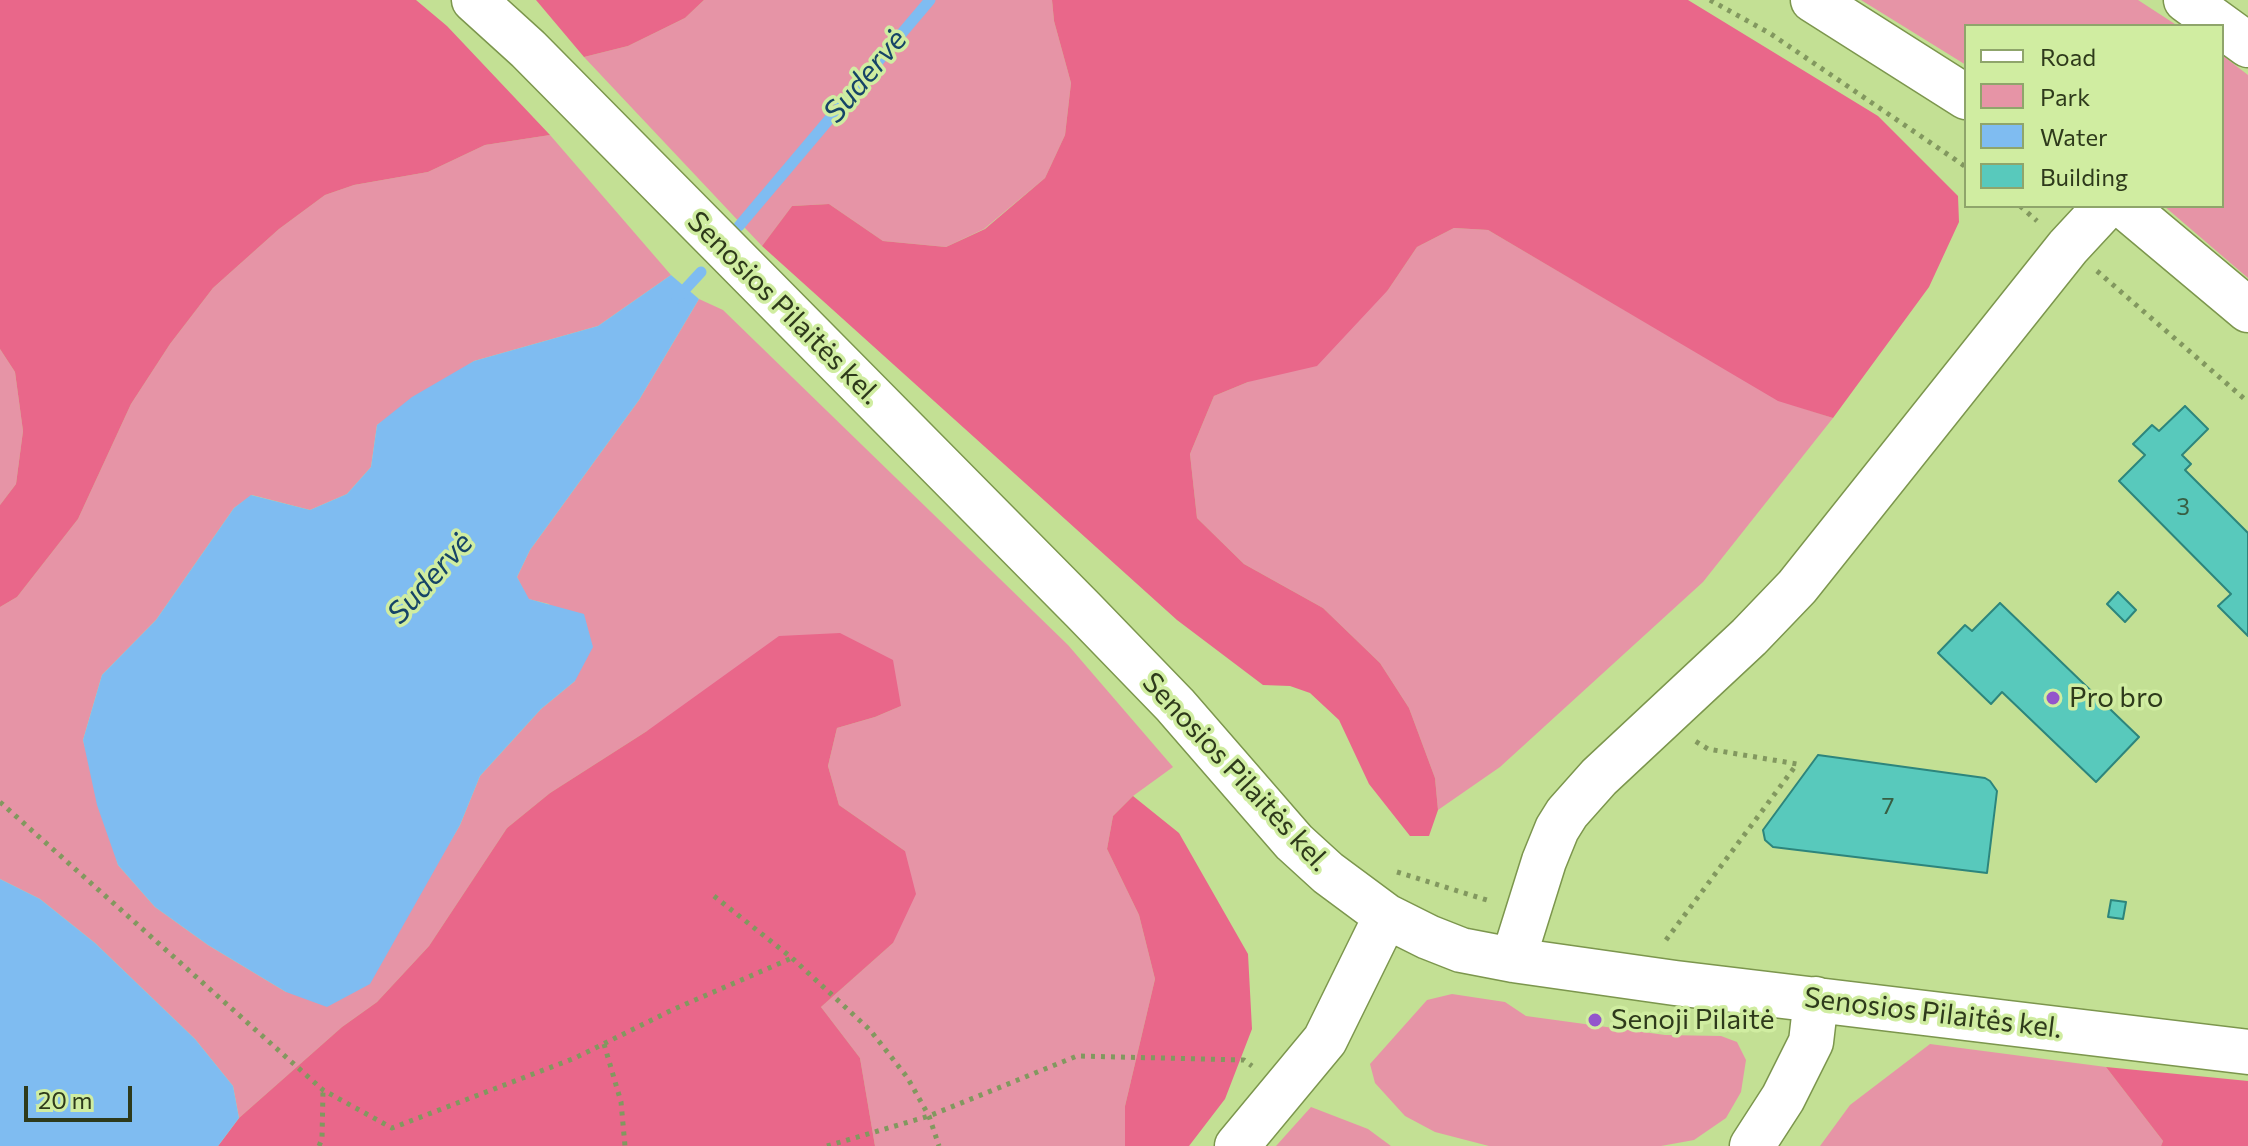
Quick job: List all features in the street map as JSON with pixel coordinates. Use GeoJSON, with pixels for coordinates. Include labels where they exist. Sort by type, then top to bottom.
{"type":"FeatureCollection","features":[{"type":"Feature","properties":{"kind":"street","name":"Senosios Pilaitės kel."},"geometry":{"type":"LineString","coordinates":[[474,0],[528,49],[1083,610],[1175,705],[1294,842],[1328,873],[1386,916],[1461,950],[1513,960],[2248,1052]]}},
{"type":"Feature","properties":{"kind":"street"},"geometry":{"type":"LineString","coordinates":[[1813,0],[1964,96]]}},
{"type":"Feature","properties":{"kind":"street"},"geometry":{"type":"LineString","coordinates":[[2186,0],[2219,24]]}},
{"type":"Feature","properties":{"kind":"street"},"geometry":{"type":"LineString","coordinates":[[2224,28],[2248,45]]}},
{"type":"Feature","properties":{"kind":"street"},"geometry":{"type":"LineString","coordinates":[[1513,960],[1544,861],[1567,813],[1599,777],[1719,666],[1797,587],[2068,247],[2104,208]]}},
{"type":"Feature","properties":{"kind":"street"},"geometry":{"type":"LineString","coordinates":[[2126,208],[2248,310]]}},
{"type":"Feature","properties":{"kind":"street"},"geometry":{"type":"LineString","coordinates":[[1237,1146],[1325,1040],[1386,916]]}},
{"type":"Feature","properties":{"kind":"street"},"geometry":{"type":"LineString","coordinates":[[1752,1146],[1783,1098],[1811,1042],[1816,999]]}},
{"type":"Feature","properties":{"kind":"path"},"geometry":{"type":"LineString","coordinates":[[1710,0],[1771,34],[1964,166]]}},
{"type":"Feature","properties":{"kind":"path"},"geometry":{"type":"LineString","coordinates":[[2022,208],[2248,402]]}},
{"type":"Feature","properties":{"kind":"path"},"geometry":{"type":"LineString","coordinates":[[1666,942],[1797,764],[1708,749],[1688,736]]}},
{"type":"Feature","properties":{"kind":"path"},"geometry":{"type":"LineString","coordinates":[[0,802],[323,1090],[392,1128],[575,1058],[672,1010],[792,958]]}},
{"type":"Feature","properties":{"kind":"path"},"geometry":{"type":"LineString","coordinates":[[714,896],[792,958],[870,1030],[907,1077],[929,1116],[939,1146]]}},
{"type":"Feature","properties":{"kind":"path"},"geometry":{"type":"LineString","coordinates":[[604,1044],[621,1102],[625,1146]]}},
{"type":"Feature","properties":{"kind":"path"},"geometry":{"type":"LineString","coordinates":[[827,1146],[929,1116],[1077,1056],[1244,1060],[1284,1088]]}},
{"type":"Feature","properties":{"kind":"path"},"geometry":{"type":"LineString","coordinates":[[319,1146],[322,1139],[323,1090]]}},
{"type":"Feature","properties":{"kind":"green space"},"geometry":{"type":"Polygon","coordinates":[[[704,0],[1052,0],[1054,21],[1071,83],[1065,135],[1045,178],[984,229],[946,247],[883,241],[829,204],[792,206],[762,246],[584,57],[628,46],[685,18],[704,0]]]}},
{"type":"Feature","properties":{"kind":"green space"},"geometry":{"type":"Polygon","coordinates":[[[1861,0],[2138,0],[2175,24],[1964,24],[1964,64],[1861,0]]]}},
{"type":"Feature","properties":{"kind":"green space"},"geometry":{"type":"Polygon","coordinates":[[[2224,57],[2248,75],[2248,278],[2166,208],[2224,208],[2224,57]]]}},
{"type":"Feature","properties":{"kind":"green space"},"geometry":{"type":"Polygon","coordinates":[[[550,135],[671,275],[598,326],[474,361],[377,425],[371,467],[347,494],[310,510],[252,495],[234,508],[156,620],[102,675],[83,740],[118,865],[155,907],[208,945],[286,992],[427,881],[460,825],[480,776],[541,709],[575,681],[549,604],[528,599],[517,577],[530,550],[639,400],[699,299],[723,310],[1068,645],[1173,767],[1133,796],[1113,816],[1107,849],[1139,915],[1155,979],[1125,1106],[1125,1146],[875,1146],[860,1058],[821,1007],[893,943],[905,851],[839,805],[828,766],[837,728],[901,706],[647,731],[550,793],[507,828],[429,946],[377,1002],[342,1027],[239,1118],[233,1086],[195,1039],[95,943],[40,899],[0,879],[0,607],[17,597],[78,519],[131,404],[170,344],[213,288],[279,229],[325,195],[354,185],[428,172],[485,145],[550,135]]]}},
{"type":"Feature","properties":{"kind":"green space"},"geometry":{"type":"Polygon","coordinates":[[[1454,228],[1488,230],[1778,400],[1833,418],[1703,582],[1500,767],[1438,810],[1435,778],[1409,708],[1380,663],[1323,608],[1244,564],[1197,518],[1190,454],[1214,396],[1248,382],[1388,290],[1417,247],[1454,228]]]}},
{"type":"Feature","properties":{"kind":"green space"},"geometry":{"type":"Polygon","coordinates":[[[0,349],[15,372],[23,431],[16,484],[0,505],[0,349]]]}},
{"type":"Feature","properties":{"kind":"green space"},"geometry":{"type":"Polygon","coordinates":[[[1452,994],[1505,1002],[1526,1016],[1665,1035],[1721,1036],[1737,1042],[1746,1060],[1741,1092],[1726,1118],[1694,1140],[1661,1146],[1489,1146],[1435,1132],[1405,1116],[1375,1083],[1370,1064],[1427,1000],[1452,994]]]}},
{"type":"Feature","properties":{"kind":"green space"},"geometry":{"type":"Polygon","coordinates":[[[1930,1044],[2106,1067],[2163,1141],[2161,1146],[1820,1146],[1850,1105],[1930,1044]]]}},
{"type":"Feature","properties":{"kind":"green space"},"geometry":{"type":"Polygon","coordinates":[[[1311,1107],[1368,1129],[1391,1146],[1276,1146],[1311,1107]]]}},
{"type":"Feature","properties":{"kind":"shaded area"},"geometry":{"type":"Polygon","coordinates":[[[0,0],[416,0],[447,26],[550,135],[485,145],[428,172],[354,185],[325,195],[279,229],[213,288],[170,344],[131,404],[78,519],[17,597],[0,607],[0,505],[16,484],[23,431],[15,372],[0,349],[0,0]]]}},
{"type":"Feature","properties":{"kind":"shaded area"},"geometry":{"type":"Polygon","coordinates":[[[536,0],[704,0],[685,18],[628,46],[584,57],[536,0]]]}},
{"type":"Feature","properties":{"kind":"shaded area"},"geometry":{"type":"Polygon","coordinates":[[[1052,0],[1688,0],[1878,116],[1958,196],[1959,222],[1929,287],[1833,418],[1778,401],[1488,230],[1454,228],[1417,247],[1388,290],[1317,366],[1248,382],[1214,396],[1190,454],[1197,518],[1244,564],[1323,608],[1380,663],[1409,708],[1435,778],[1438,810],[1429,836],[1410,836],[1369,784],[1339,720],[1310,693],[1290,686],[1263,685],[1177,620],[762,246],[792,206],[829,204],[883,241],[946,247],[985,229],[1045,178],[1065,135],[1071,83],[1054,21],[1052,0]]]}},
{"type":"Feature","properties":{"kind":"shaded area"},"geometry":{"type":"Polygon","coordinates":[[[840,633],[893,660],[901,706],[837,728],[828,766],[839,805],[905,851],[916,894],[893,943],[821,1007],[860,1058],[875,1146],[218,1146],[239,1118],[342,1027],[377,1002],[429,946],[507,828],[550,793],[647,731],[779,636],[840,633]]]}},
{"type":"Feature","properties":{"kind":"shaded area"},"geometry":{"type":"Polygon","coordinates":[[[1133,796],[1179,833],[1248,954],[1252,1029],[1225,1099],[1189,1146],[1125,1146],[1125,1106],[1155,979],[1139,915],[1107,849],[1113,816],[1133,796]]]}},
{"type":"Feature","properties":{"kind":"shaded area"},"geometry":{"type":"Polygon","coordinates":[[[2106,1067],[2248,1081],[2248,1146],[2161,1146],[2163,1141],[2106,1067]]]}},
{"type":"Feature","properties":{"kind":"water"},"geometry":{"type":"Polygon","coordinates":[[[671,275],[699,299],[639,400],[530,550],[517,577],[529,599],[584,614],[593,647],[575,681],[541,709],[480,776],[460,825],[370,984],[327,1007],[286,992],[208,945],[155,907],[118,865],[97,805],[83,740],[102,675],[156,620],[234,508],[251,495],[310,510],[347,494],[371,467],[377,425],[412,397],[474,361],[598,326],[671,275]]]}},
{"type":"Feature","properties":{"kind":"water"},"geometry":{"type":"Polygon","coordinates":[[[0,879],[40,899],[95,943],[195,1039],[233,1086],[239,1118],[218,1146],[0,1146],[0,879]]]}},
{"type":"Feature","properties":{"kind":"building"},"geometry":{"type":"Polygon","coordinates":[[[2185,406],[2208,429],[2182,455],[2191,464],[2185,470],[2248,533],[2248,636],[2218,606],[2231,594],[2119,481],[2145,455],[2133,444],[2152,425],[2159,431],[2185,406]]]}},
{"type":"Feature","properties":{"kind":"building"},"geometry":{"type":"Polygon","coordinates":[[[2118,592],[2136,610],[2125,622],[2107,604],[2118,592]]]}},
{"type":"Feature","properties":{"kind":"building","name":"Pro bro"},"geometry":{"type":"Polygon","coordinates":[[[2000,603],[2139,737],[2096,782],[2002,692],[1991,704],[1938,653],[1965,625],[1972,631],[2000,603]]]}},
{"type":"Feature","properties":{"kind":"building"},"geometry":{"type":"Polygon","coordinates":[[[1818,755],[1990,781],[1997,791],[1987,873],[1773,847],[1765,840],[1763,830],[1818,755]]]}},
{"type":"Feature","properties":{"kind":"building"},"geometry":{"type":"Polygon","coordinates":[[[2111,900],[2126,902],[2123,919],[2108,917],[2111,900]]]}},
{"type":"Feature","properties":{"kind":"waterway","name":"Sudervė"},"geometry":{"type":"LineString","coordinates":[[739,226],[930,0]]}},
{"type":"Feature","properties":{"kind":"waterway","name":"Sudervė"},"geometry":{"type":"LineString","coordinates":[[677,298],[701,272]]}},
{"type":"Feature","properties":{"kind":"place","name":"Pro bro"},"geometry":{"type":"Point","coordinates":[2053,698]}},
{"type":"Feature","properties":{"kind":"place","name":"Senoji Pilaitė"},"geometry":{"type":"Point","coordinates":[1595,1020]}}]}
